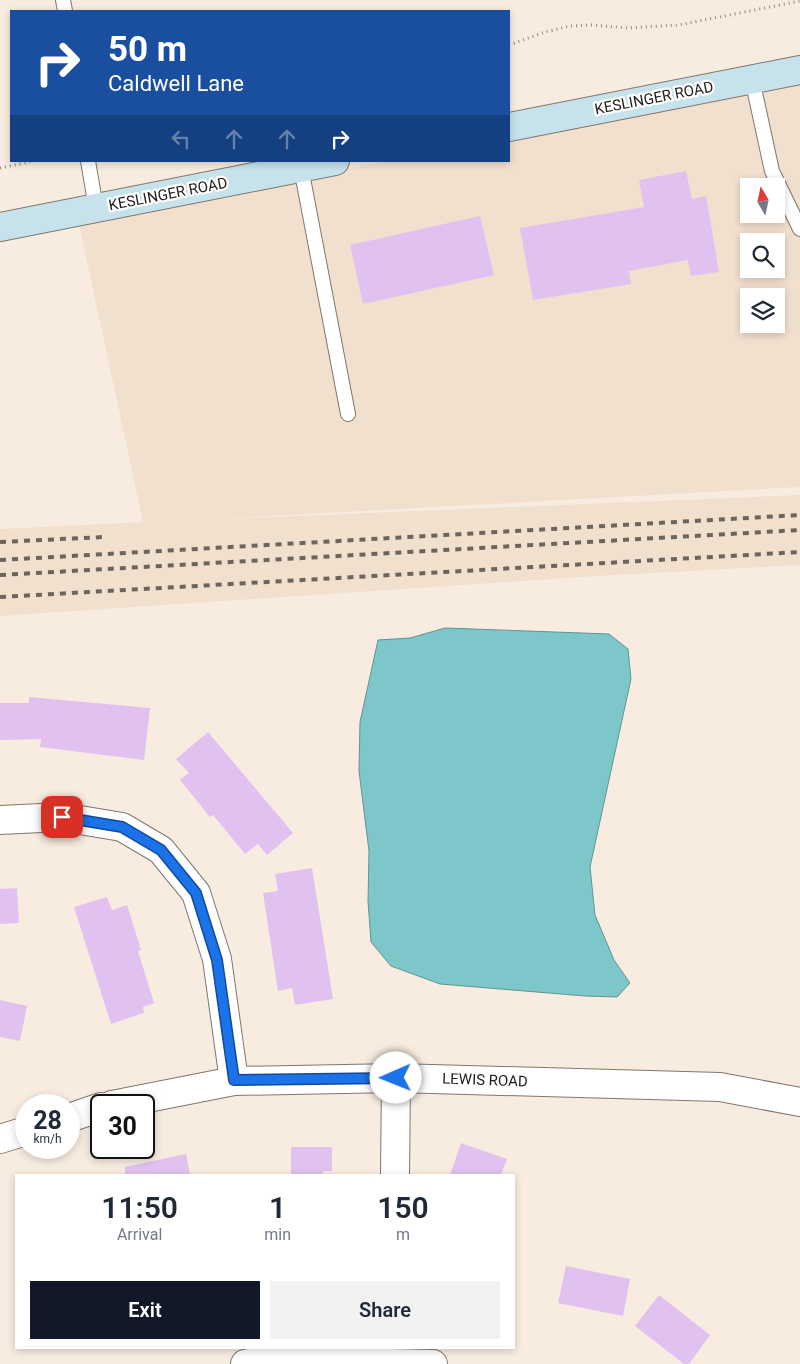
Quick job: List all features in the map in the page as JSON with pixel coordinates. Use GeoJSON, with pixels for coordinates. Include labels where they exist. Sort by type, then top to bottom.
{"type":"FeatureCollection","features":[{"type":"Feature","properties":{"kind":"main road","name":"KESLINGER ROAD"},"geometry":{"type":"LineString","coordinates":[[510,127],[800,70]]}},
{"type":"Feature","properties":{"kind":"main road","name":"KESLINGER ROAD"},"geometry":{"type":"LineString","coordinates":[[0,227],[330,162]]}},
{"type":"Feature","properties":{"kind":"street"},"geometry":{"type":"LineString","coordinates":[[0,820],[62,817],[122,827],[161,850],[196,893],[217,960],[234,1080]]}},
{"type":"Feature","properties":{"kind":"street"},"geometry":{"type":"LineString","coordinates":[[395,1174],[396,1078]]}},
{"type":"Feature","properties":{"kind":"street","name":"LEWIS ROAD"},"geometry":{"type":"LineString","coordinates":[[155,1096],[234,1080],[396,1078],[720,1087],[800,1102]]}},
{"type":"Feature","properties":{"kind":"street"},"geometry":{"type":"LineString","coordinates":[[0,1139],[15,1134]]}},
{"type":"Feature","properties":{"kind":"street"},"geometry":{"type":"LineString","coordinates":[[245,1364],[263,1360],[395,1358],[433,1364]]}},
{"type":"Feature","properties":{"kind":"lane"},"geometry":{"type":"LineString","coordinates":[[752,79],[772,170],[800,228]]}},
{"type":"Feature","properties":{"kind":"lane"},"geometry":{"type":"LineString","coordinates":[[88,162],[96,208]]}},
{"type":"Feature","properties":{"kind":"lane"},"geometry":{"type":"LineString","coordinates":[[301,168],[348,414]]}},
{"type":"Feature","properties":{"kind":"path"},"geometry":{"type":"LineString","coordinates":[[510,45],[545,32],[570,26],[591,25],[628,28],[679,25],[800,1]]}},
{"type":"Feature","properties":{"kind":"path"},"geometry":{"type":"LineString","coordinates":[[0,168],[29,162]]}},
{"type":"Feature","properties":{"kind":"shaded area"},"geometry":{"type":"Polygon","coordinates":[[[800,83],[800,487],[200,520],[800,495],[800,565],[597,576],[0,616],[0,529],[143,522],[78,220],[382,162],[510,162],[510,138],[800,83]]]}},
{"type":"Feature","properties":{"kind":"water"},"geometry":{"type":"Polygon","coordinates":[[[445,628],[609,634],[628,649],[631,679],[590,867],[595,915],[614,960],[630,983],[617,997],[440,984],[391,966],[371,942],[368,901],[369,851],[359,771],[360,722],[378,640],[410,638],[445,628]]]}},
{"type":"Feature","properties":{"kind":"building"},"geometry":{"type":"Polygon","coordinates":[[[686,171],[692,199],[706,196],[719,272],[691,276],[688,260],[629,271],[631,284],[533,300],[520,228],[644,207],[639,180],[686,171]]]}},
{"type":"Feature","properties":{"kind":"building"},"geometry":{"type":"Polygon","coordinates":[[[480,216],[494,275],[363,304],[350,245],[480,216]]]}},
{"type":"Feature","properties":{"kind":"building"},"geometry":{"type":"Polygon","coordinates":[[[29,697],[150,708],[144,760],[40,747],[41,739],[0,740],[0,703],[29,703],[29,697]]]}},
{"type":"Feature","properties":{"kind":"building"},"geometry":{"type":"Polygon","coordinates":[[[208,732],[293,833],[267,855],[258,844],[245,854],[213,815],[210,817],[180,780],[189,773],[176,759],[208,732]]]}},
{"type":"Feature","properties":{"kind":"building"},"geometry":{"type":"Polygon","coordinates":[[[312,868],[333,999],[295,1005],[292,988],[278,991],[263,893],[278,891],[275,874],[312,868]]]}},
{"type":"Feature","properties":{"kind":"building"},"geometry":{"type":"Polygon","coordinates":[[[17,888],[19,923],[0,924],[0,889],[17,888]]]}},
{"type":"Feature","properties":{"kind":"building"},"geometry":{"type":"Polygon","coordinates":[[[107,897],[112,910],[127,905],[141,950],[138,951],[154,1003],[143,1007],[144,1013],[111,1024],[74,907],[107,897]]]}},
{"type":"Feature","properties":{"kind":"building"},"geometry":{"type":"Polygon","coordinates":[[[0,1000],[27,1006],[20,1041],[0,1037],[0,1000]]]}},
{"type":"Feature","properties":{"kind":"building"},"geometry":{"type":"Polygon","coordinates":[[[461,1143],[507,1159],[501,1174],[450,1174],[461,1143]]]}},
{"type":"Feature","properties":{"kind":"building"},"geometry":{"type":"Polygon","coordinates":[[[291,1147],[332,1147],[332,1171],[323,1171],[323,1174],[291,1174],[291,1147]]]}},
{"type":"Feature","properties":{"kind":"building"},"geometry":{"type":"Polygon","coordinates":[[[186,1154],[190,1174],[125,1174],[125,1167],[186,1154]]]}},
{"type":"Feature","properties":{"kind":"building"},"geometry":{"type":"Polygon","coordinates":[[[566,1266],[630,1279],[623,1316],[558,1303],[566,1266]]]}},
{"type":"Feature","properties":{"kind":"building"},"geometry":{"type":"Polygon","coordinates":[[[659,1295],[710,1335],[689,1364],[684,1364],[635,1326],[659,1295]]]}},
{"type":"Feature","properties":{"kind":"railway"},"geometry":{"type":"LineString","coordinates":[[0,560],[800,515]]}},
{"type":"Feature","properties":{"kind":"railway"},"geometry":{"type":"LineString","coordinates":[[0,575],[800,530]]}},
{"type":"Feature","properties":{"kind":"railway"},"geometry":{"type":"LineString","coordinates":[[0,542],[104,537]]}},
{"type":"Feature","properties":{"kind":"railway"},"geometry":{"type":"LineString","coordinates":[[0,597],[800,552]]}},
{"type":"Feature","properties":{"kind":"route"},"geometry":{"type":"LineString","coordinates":[[62,817],[122,827],[161,850],[196,893],[217,960],[234,1080],[396,1078]]}}]}
